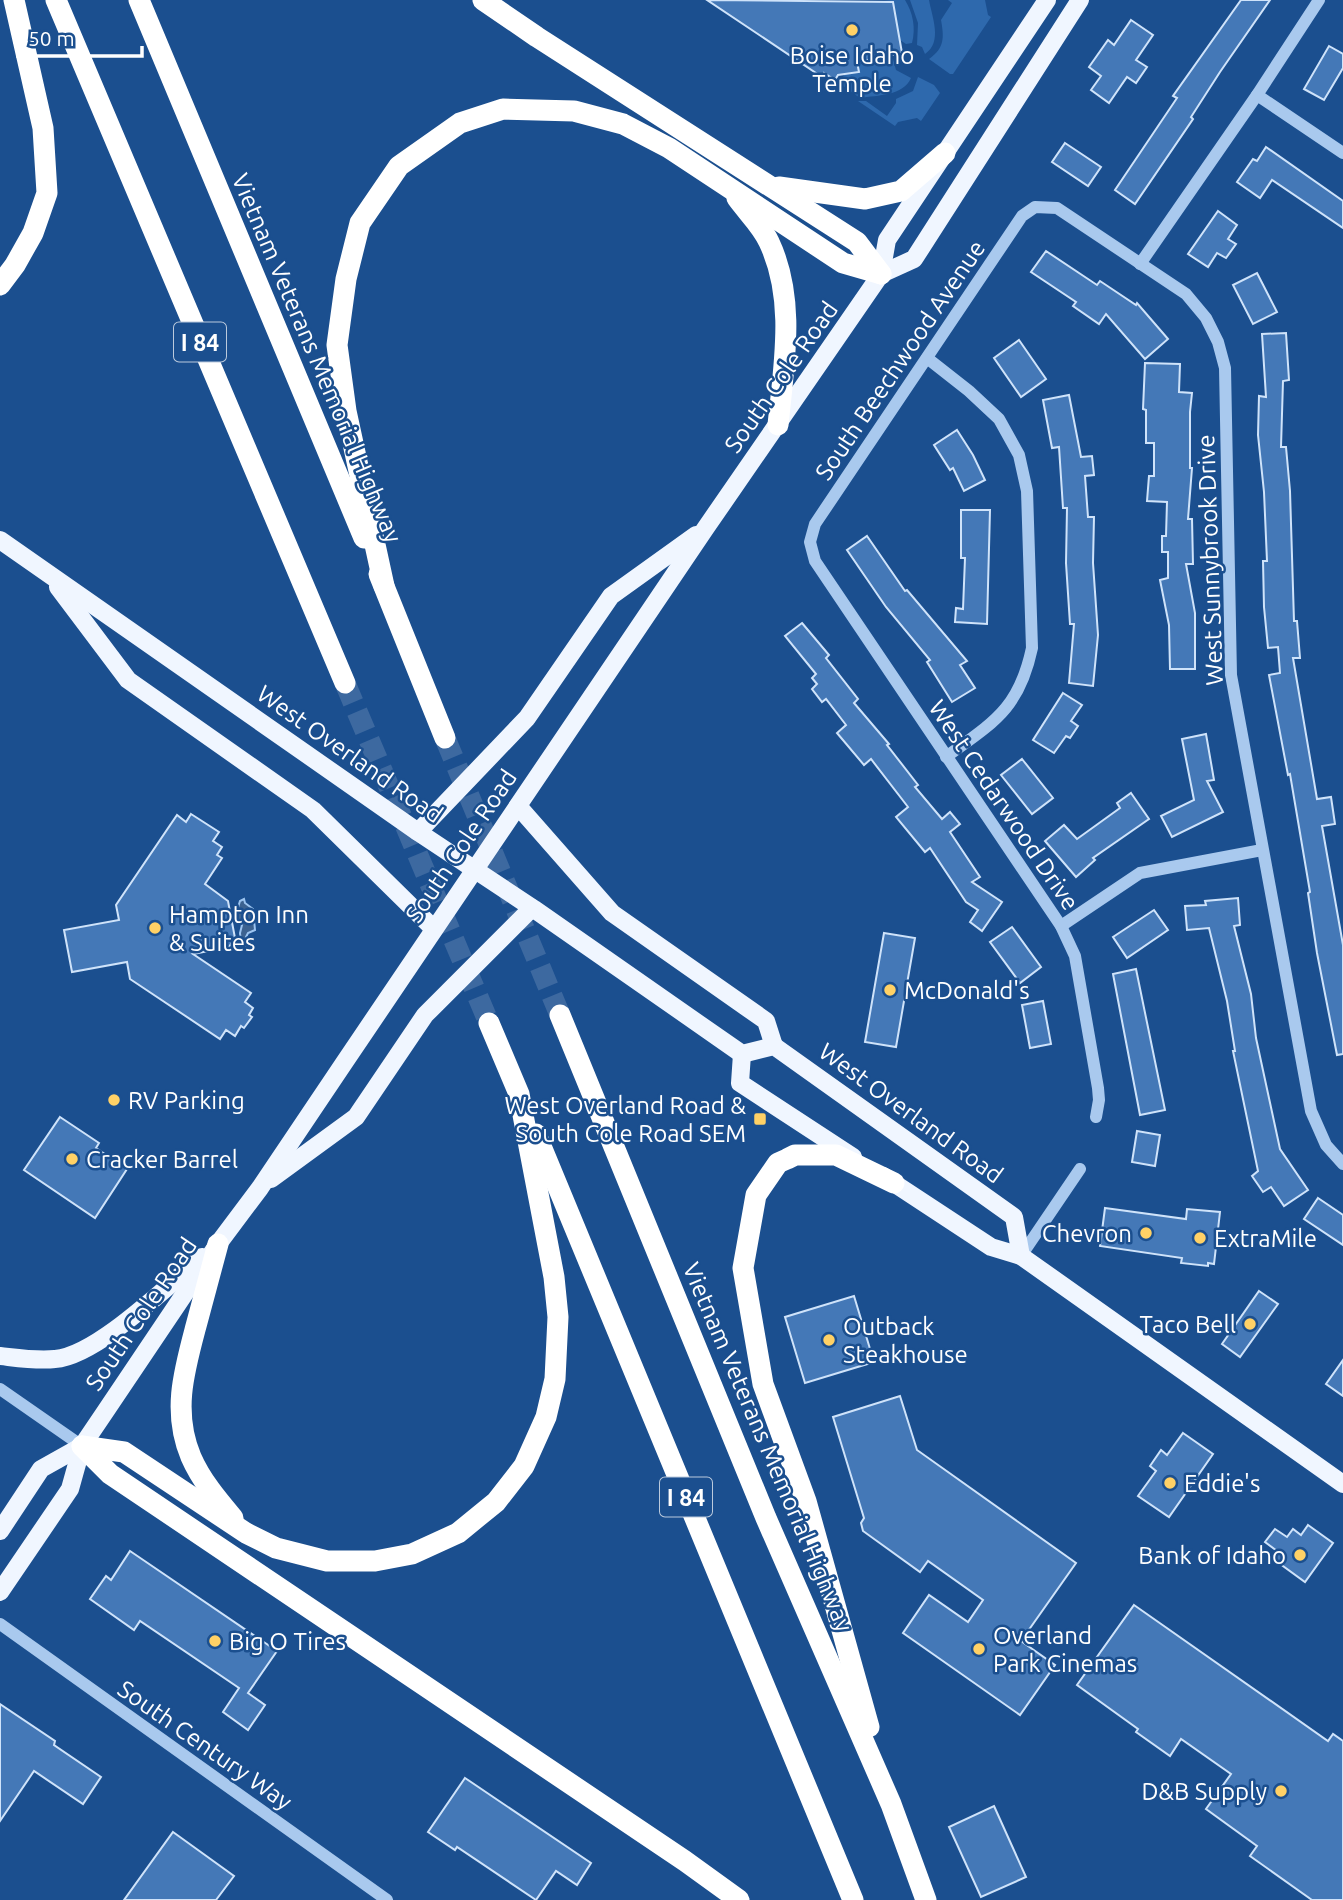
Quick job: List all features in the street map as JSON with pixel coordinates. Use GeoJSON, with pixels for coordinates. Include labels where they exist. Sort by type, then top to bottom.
{"type":"FeatureCollection","features":[{"type":"Feature","properties":{"kind":"highway"},"geometry":{"type":"LineString","coordinates":[[0,285],[33,233],[47,194],[43,128],[14,0]]}},
{"type":"Feature","properties":{"kind":"highway","name":"I 84"},"geometry":{"type":"LineString","coordinates":[[56,0],[345,683]]}},
{"type":"Feature","properties":{"kind":"highway","name":"Vietnam Veterans Memorial Highway"},"geometry":{"type":"LineString","coordinates":[[139,0],[445,738]]}},
{"type":"Feature","properties":{"kind":"highway"},"geometry":{"type":"LineString","coordinates":[[483,0],[857,242],[881,274]]}},
{"type":"Feature","properties":{"kind":"highway"},"geometry":{"type":"LineString","coordinates":[[498,0],[537,37]]}},
{"type":"Feature","properties":{"kind":"highway"},"geometry":{"type":"LineString","coordinates":[[384,586],[346,411],[337,345],[346,279],[360,223],[399,166],[460,123],[503,108],[574,111],[623,124],[669,148],[843,263],[881,274]]}},
{"type":"Feature","properties":{"kind":"highway"},"geometry":{"type":"LineString","coordinates":[[770,186],[865,199],[901,191],[945,153]]}},
{"type":"Feature","properties":{"kind":"highway"},"geometry":{"type":"LineString","coordinates":[[729,188],[769,240],[785,289],[786,349],[778,425]]}},
{"type":"Feature","properties":{"kind":"highway","name":"Vietnam Veterans Memorial Highway"},"geometry":{"type":"LineString","coordinates":[[560,1015],[766,1518],[891,1804],[926,1900]]}},
{"type":"Feature","properties":{"kind":"highway","name":"I 84"},"geometry":{"type":"LineString","coordinates":[[489,1023],[853,1900]]}},
{"type":"Feature","properties":{"kind":"highway"},"geometry":{"type":"LineString","coordinates":[[82,1446],[124,1452],[246,1533],[276,1548],[327,1561],[375,1562],[402,1556],[446,1539],[477,1520],[503,1495],[538,1441],[550,1405],[557,1358],[558,1317],[554,1277],[519,1094]]}},
{"type":"Feature","properties":{"kind":"highway"},"geometry":{"type":"LineString","coordinates":[[891,1804],[806,1501],[763,1384],[743,1268],[756,1195],[779,1163],[795,1155],[836,1155],[894,1183]]}},
{"type":"Feature","properties":{"kind":"highway"},"geometry":{"type":"LineString","coordinates":[[218,1244],[185,1363],[181,1387],[181,1417],[188,1449],[201,1476],[246,1533]]}},
{"type":"Feature","properties":{"kind":"highway"},"geometry":{"type":"LineString","coordinates":[[82,1446],[110,1474],[674,1853],[739,1900]]}},
{"type":"Feature","properties":{"kind":"main road","name":"South Cole Road"},"geometry":{"type":"LineString","coordinates":[[0,1592],[70,1489],[82,1446],[881,274],[887,240],[1047,0]]}},
{"type":"Feature","properties":{"kind":"main road"},"geometry":{"type":"LineString","coordinates":[[881,274],[914,259],[1080,0]]}},
{"type":"Feature","properties":{"kind":"main road"},"geometry":{"type":"LineString","coordinates":[[418,832],[527,718],[611,596],[705,529]]}},
{"type":"Feature","properties":{"kind":"main road","name":"West Overland Road"},"geometry":{"type":"LineString","coordinates":[[0,540],[742,1054]]}},
{"type":"Feature","properties":{"kind":"main road"},"geometry":{"type":"LineString","coordinates":[[48,573],[128,680],[313,810],[434,929]]}},
{"type":"Feature","properties":{"kind":"main road"},"geometry":{"type":"LineString","coordinates":[[518,806],[612,913],[766,1021],[774,1046],[742,1054],[740,1083],[991,1247],[1021,1256],[1343,1484]]}},
{"type":"Feature","properties":{"kind":"main road"},"geometry":{"type":"LineString","coordinates":[[260,1188],[356,1117],[425,1015],[532,908]]}},
{"type":"Feature","properties":{"kind":"main road","name":"West Overland Road"},"geometry":{"type":"LineString","coordinates":[[774,1046],[1014,1217],[1021,1256]]}},
{"type":"Feature","properties":{"kind":"main road"},"geometry":{"type":"LineString","coordinates":[[0,1356],[57,1359],[91,1347],[113,1332],[218,1244]]}},
{"type":"Feature","properties":{"kind":"main road","name":"South Cole Road"},"geometry":{"type":"LineString","coordinates":[[0,1531],[41,1469],[82,1446]]}},
{"type":"Feature","properties":{"kind":"street"},"geometry":{"type":"LineString","coordinates":[[1140,264],[1319,0]]}},
{"type":"Feature","properties":{"kind":"street"},"geometry":{"type":"LineString","coordinates":[[1257,95],[1343,153]]}},
{"type":"Feature","properties":{"kind":"street","name":"West Sunnybrook Drive"},"geometry":{"type":"LineString","coordinates":[[1035,207],[1057,208],[1185,294],[1206,318],[1218,342],[1225,368],[1231,676],[1311,1111],[1326,1145],[1343,1164]]}},
{"type":"Feature","properties":{"kind":"street","name":"South Beechwood Avenue"},"geometry":{"type":"LineString","coordinates":[[810,542],[815,524],[1022,216],[1035,207]]}},
{"type":"Feature","properties":{"kind":"street"},"geometry":{"type":"LineString","coordinates":[[927,358],[999,419],[1019,455],[1027,491],[1032,648],[1027,670],[1009,705],[995,721],[946,757]]}},
{"type":"Feature","properties":{"kind":"street","name":"West Cedarwood Drive"},"geometry":{"type":"LineString","coordinates":[[810,542],[815,561],[1061,926],[1075,956],[1098,1088],[1096,1117]]}},
{"type":"Feature","properties":{"kind":"street"},"geometry":{"type":"LineString","coordinates":[[1061,926],[1140,873],[1262,850]]}},
{"type":"Feature","properties":{"kind":"street"},"geometry":{"type":"LineString","coordinates":[[1021,1256],[1080,1169]]}},
{"type":"Feature","properties":{"kind":"street"},"geometry":{"type":"LineString","coordinates":[[0,1389],[82,1446]]}},
{"type":"Feature","properties":{"kind":"street","name":"South Century Way"},"geometry":{"type":"LineString","coordinates":[[0,1624],[387,1900]]}},
{"type":"Feature","properties":{"kind":"shaded area"},"geometry":{"type":"Polygon","coordinates":[[[905,0],[908,5],[914,26],[912,43],[906,44],[900,40],[893,2],[884,1],[905,0]]]}},
{"type":"Feature","properties":{"kind":"shaded area"},"geometry":{"type":"Polygon","coordinates":[[[910,0],[929,0],[935,36],[934,43],[925,54],[922,47],[917,45],[918,23],[910,0]]]}},
{"type":"Feature","properties":{"kind":"shaded area"},"geometry":{"type":"Polygon","coordinates":[[[948,0],[985,0],[988,15],[991,17],[953,74],[929,59],[941,46],[941,20],[952,3],[948,0]]]}},
{"type":"Feature","properties":{"kind":"shaded area"},"geometry":{"type":"Polygon","coordinates":[[[871,59],[871,62],[893,59],[896,70],[911,78],[896,91],[860,98],[839,83],[852,63],[871,59]]]}},
{"type":"Feature","properties":{"kind":"shaded area"},"geometry":{"type":"Polygon","coordinates":[[[918,77],[934,85],[940,93],[921,121],[917,118],[898,122],[895,126],[858,101],[866,101],[887,116],[896,99],[913,91],[918,77]]]}},
{"type":"Feature","properties":{"kind":"shaded area"},"geometry":{"type":"Polygon","coordinates":[[[244,899],[253,909],[255,930],[246,937],[250,944],[248,947],[241,943],[242,925],[237,922],[236,914],[240,901],[244,899]]]}},
{"type":"Feature","properties":{"kind":"building"},"geometry":{"type":"Polygon","coordinates":[[[707,0],[893,2],[902,53],[857,62],[859,72],[838,75],[835,80],[824,73],[822,77],[707,0]]]}},
{"type":"Feature","properties":{"kind":"building"},"geometry":{"type":"Polygon","coordinates":[[[1241,0],[1270,0],[1135,204],[1115,190],[1177,98],[1173,96],[1241,0]]]}},
{"type":"Feature","properties":{"kind":"building"},"geometry":{"type":"Polygon","coordinates":[[[1131,20],[1153,35],[1136,60],[1147,67],[1136,83],[1127,77],[1109,103],[1091,90],[1101,76],[1089,67],[1108,40],[1114,45],[1131,20]]]}},
{"type":"Feature","properties":{"kind":"building"},"geometry":{"type":"Polygon","coordinates":[[[1329,46],[1343,54],[1343,68],[1324,100],[1304,89],[1329,46]]]}},
{"type":"Feature","properties":{"kind":"building"},"geometry":{"type":"Polygon","coordinates":[[[1065,143],[1101,167],[1088,186],[1052,162],[1065,143]]]}},
{"type":"Feature","properties":{"kind":"building"},"geometry":{"type":"Polygon","coordinates":[[[1266,147],[1343,201],[1343,228],[1272,180],[1260,198],[1237,182],[1253,159],[1257,161],[1266,147]]]}},
{"type":"Feature","properties":{"kind":"building"},"geometry":{"type":"Polygon","coordinates":[[[1218,211],[1237,225],[1228,239],[1236,244],[1226,258],[1217,253],[1208,267],[1188,254],[1218,211]]]}},
{"type":"Feature","properties":{"kind":"building"},"geometry":{"type":"Polygon","coordinates":[[[1046,251],[1097,285],[1100,281],[1136,305],[1137,303],[1168,339],[1145,359],[1106,314],[1099,324],[1073,306],[1076,302],[1031,272],[1046,251]]]}},
{"type":"Feature","properties":{"kind":"building"},"geometry":{"type":"Polygon","coordinates":[[[1257,273],[1277,312],[1253,324],[1233,285],[1257,273]]]}},
{"type":"Feature","properties":{"kind":"building"},"geometry":{"type":"Polygon","coordinates":[[[1286,333],[1289,380],[1283,381],[1281,447],[1286,447],[1290,491],[1294,621],[1297,621],[1300,658],[1293,658],[1317,799],[1331,797],[1335,824],[1322,826],[1343,945],[1343,1054],[1337,1055],[1317,953],[1308,893],[1310,892],[1290,774],[1288,775],[1269,675],[1280,673],[1278,647],[1268,648],[1264,607],[1263,561],[1267,561],[1258,435],[1259,396],[1266,397],[1262,334],[1286,333]]]}},
{"type":"Feature","properties":{"kind":"building"},"geometry":{"type":"Polygon","coordinates":[[[1019,340],[1046,379],[1021,397],[994,358],[1019,340]]]}},
{"type":"Feature","properties":{"kind":"building"},"geometry":{"type":"Polygon","coordinates":[[[1145,363],[1180,364],[1179,392],[1192,393],[1192,468],[1188,519],[1192,519],[1193,564],[1186,564],[1195,613],[1195,669],[1170,669],[1169,625],[1160,580],[1168,578],[1168,552],[1162,552],[1162,536],[1166,536],[1167,502],[1147,501],[1149,476],[1154,476],[1154,443],[1146,443],[1146,410],[1143,409],[1145,363]]]}},
{"type":"Feature","properties":{"kind":"building"},"geometry":{"type":"Polygon","coordinates":[[[1069,395],[1081,457],[1092,456],[1094,475],[1085,476],[1088,517],[1094,517],[1093,563],[1098,635],[1093,686],[1069,683],[1074,624],[1070,624],[1066,563],[1067,508],[1063,508],[1059,447],[1052,448],[1043,400],[1069,395]]]}},
{"type":"Feature","properties":{"kind":"building"},"geometry":{"type":"Polygon","coordinates":[[[957,430],[985,480],[964,491],[953,468],[950,470],[934,445],[957,430]]]}},
{"type":"Feature","properties":{"kind":"building"},"geometry":{"type":"Polygon","coordinates":[[[961,510],[990,510],[987,624],[955,622],[956,608],[963,609],[965,558],[961,558],[961,510]]]}},
{"type":"Feature","properties":{"kind":"building"},"geometry":{"type":"Polygon","coordinates":[[[867,536],[905,591],[907,590],[967,661],[960,665],[975,688],[952,702],[927,662],[930,660],[886,607],[847,550],[867,536]]]}},
{"type":"Feature","properties":{"kind":"building"},"geometry":{"type":"Polygon","coordinates":[[[802,623],[829,655],[826,658],[858,699],[854,703],[889,744],[887,745],[918,785],[915,787],[942,819],[950,812],[960,824],[950,832],[980,877],[972,882],[1002,902],[982,931],[970,922],[978,910],[966,902],[930,848],[925,852],[896,817],[908,807],[871,759],[864,765],[837,733],[846,725],[826,699],[822,702],[812,689],[817,684],[812,678],[816,674],[785,636],[802,623]]]}},
{"type":"Feature","properties":{"kind":"building"},"geometry":{"type":"Polygon","coordinates":[[[1063,693],[1082,705],[1071,721],[1078,726],[1070,738],[1066,736],[1054,753],[1033,740],[1063,693]]]}},
{"type":"Feature","properties":{"kind":"building"},"geometry":{"type":"Polygon","coordinates":[[[1206,734],[1214,780],[1207,781],[1223,812],[1172,837],[1161,816],[1194,800],[1182,739],[1206,734]]]}},
{"type":"Feature","properties":{"kind":"building"},"geometry":{"type":"Polygon","coordinates":[[[1022,759],[1053,798],[1032,814],[1001,775],[1022,759]]]}},
{"type":"Feature","properties":{"kind":"building"},"geometry":{"type":"Polygon","coordinates":[[[1131,793],[1149,819],[1093,858],[1095,860],[1076,877],[1045,841],[1064,825],[1077,839],[1120,808],[1117,803],[1131,793]]]}},
{"type":"Feature","properties":{"kind":"building","name":"Hampton Inn & Suites"},"geometry":{"type":"Polygon","coordinates":[[[191,814],[219,832],[213,841],[222,847],[217,855],[222,858],[205,884],[228,901],[235,938],[229,947],[193,954],[251,993],[245,1002],[253,1008],[249,1015],[252,1017],[244,1028],[241,1026],[235,1036],[226,1030],[220,1039],[130,979],[127,962],[72,972],[64,930],[119,920],[116,905],[177,815],[186,822],[191,814]]]}},
{"type":"Feature","properties":{"kind":"building"},"geometry":{"type":"Polygon","coordinates":[[[1238,898],[1240,925],[1234,926],[1251,994],[1256,1038],[1280,1149],[1308,1190],[1284,1206],[1271,1187],[1263,1192],[1252,1176],[1258,1171],[1233,1051],[1227,1001],[1209,928],[1187,930],[1185,906],[1206,905],[1205,901],[1238,898]]]}},
{"type":"Feature","properties":{"kind":"building"},"geometry":{"type":"Polygon","coordinates":[[[1154,910],[1168,930],[1127,958],[1113,937],[1154,910]]]}},
{"type":"Feature","properties":{"kind":"building"},"geometry":{"type":"Polygon","coordinates":[[[1012,927],[1041,967],[1020,983],[990,942],[1012,927]]]}},
{"type":"Feature","properties":{"kind":"building","name":"McDonald's"},"geometry":{"type":"Polygon","coordinates":[[[884,933],[915,938],[896,1047],[865,1042],[884,933]]]}},
{"type":"Feature","properties":{"kind":"building"},"geometry":{"type":"Polygon","coordinates":[[[1136,969],[1165,1110],[1140,1115],[1113,974],[1136,969]]]}},
{"type":"Feature","properties":{"kind":"building"},"geometry":{"type":"Polygon","coordinates":[[[1043,1001],[1051,1044],[1030,1048],[1022,1005],[1043,1001]]]}},
{"type":"Feature","properties":{"kind":"building","name":"Cracker Barrel"},"geometry":{"type":"Polygon","coordinates":[[[60,1117],[99,1143],[96,1148],[127,1169],[95,1218],[24,1170],[60,1117]]]}},
{"type":"Feature","properties":{"kind":"building"},"geometry":{"type":"Polygon","coordinates":[[[1137,1131],[1160,1135],[1155,1166],[1132,1162],[1137,1131]]]}},
{"type":"Feature","properties":{"kind":"building"},"geometry":{"type":"Polygon","coordinates":[[[1318,1198],[1343,1215],[1343,1245],[1304,1219],[1318,1198]]]}},
{"type":"Feature","properties":{"kind":"building","name":"Chevron"},"geometry":{"type":"Polygon","coordinates":[[[1105,1208],[1186,1219],[1187,1209],[1220,1212],[1214,1264],[1208,1263],[1208,1266],[1181,1263],[1182,1258],[1100,1246],[1105,1208]]]}},
{"type":"Feature","properties":{"kind":"building","name":"Taco Bell"},"geometry":{"type":"Polygon","coordinates":[[[1259,1291],[1278,1304],[1240,1357],[1222,1344],[1259,1291]]]}},
{"type":"Feature","properties":{"kind":"building","name":"Outback Steakhouse"},"geometry":{"type":"Polygon","coordinates":[[[854,1296],[874,1362],[805,1383],[785,1317],[854,1296]]]}},
{"type":"Feature","properties":{"kind":"building"},"geometry":{"type":"Polygon","coordinates":[[[1343,1360],[1343,1396],[1326,1384],[1343,1360]]]}},
{"type":"Feature","properties":{"kind":"building"},"geometry":{"type":"Polygon","coordinates":[[[900,1396],[917,1450],[1076,1563],[1021,1641],[1055,1665],[1020,1715],[903,1633],[929,1595],[968,1622],[983,1600],[928,1561],[920,1572],[863,1531],[861,1523],[864,1518],[833,1417],[900,1396]]]}},
{"type":"Feature","properties":{"kind":"building","name":"Eddie's"},"geometry":{"type":"Polygon","coordinates":[[[1183,1433],[1213,1454],[1169,1517],[1138,1496],[1156,1471],[1150,1466],[1161,1450],[1167,1455],[1183,1433]]]}},
{"type":"Feature","properties":{"kind":"building","name":"Bank of Idaho"},"geometry":{"type":"Polygon","coordinates":[[[1308,1525],[1333,1543],[1305,1582],[1272,1558],[1277,1551],[1265,1542],[1275,1529],[1287,1537],[1293,1529],[1301,1535],[1308,1525]]]}},
{"type":"Feature","properties":{"kind":"building","name":"Big O Tires"},"geometry":{"type":"Polygon","coordinates":[[[130,1551],[277,1651],[248,1693],[265,1705],[248,1730],[223,1712],[239,1688],[140,1621],[134,1630],[90,1599],[106,1576],[111,1580],[130,1551]]]}},
{"type":"Feature","properties":{"kind":"building"},"geometry":{"type":"Polygon","coordinates":[[[1134,1605],[1328,1741],[1333,1734],[1343,1741],[1343,1900],[1312,1900],[1250,1856],[1257,1846],[1206,1809],[1231,1774],[1181,1739],[1170,1756],[1077,1685],[1134,1605]]]}},
{"type":"Feature","properties":{"kind":"building"},"geometry":{"type":"Polygon","coordinates":[[[0,1704],[55,1741],[54,1745],[101,1777],[83,1804],[34,1771],[0,1821],[0,1704]]]}},
{"type":"Feature","properties":{"kind":"building"},"geometry":{"type":"Polygon","coordinates":[[[465,1778],[591,1863],[577,1885],[556,1871],[536,1900],[457,1847],[455,1850],[428,1832],[465,1778]]]}},
{"type":"Feature","properties":{"kind":"building"},"geometry":{"type":"Polygon","coordinates":[[[994,1806],[1026,1877],[981,1897],[949,1827],[994,1806]]]}},
{"type":"Feature","properties":{"kind":"building"},"geometry":{"type":"Polygon","coordinates":[[[173,1832],[234,1876],[216,1900],[124,1900],[173,1832]]]}},
{"type":"Feature","properties":{"kind":"tunnel"},"geometry":{"type":"LineString","coordinates":[[345,683],[489,1023]]}},
{"type":"Feature","properties":{"kind":"tunnel"},"geometry":{"type":"LineString","coordinates":[[445,738],[560,1015]]}},
{"type":"Feature","properties":{"kind":"place","name":"Boise Idaho Temple"},"geometry":{"type":"Point","coordinates":[852,30]}},
{"type":"Feature","properties":{"kind":"place","name":"Hampton Inn & Suites"},"geometry":{"type":"Point","coordinates":[155,928]}},
{"type":"Feature","properties":{"kind":"place","name":"McDonald's"},"geometry":{"type":"Point","coordinates":[890,990]}},
{"type":"Feature","properties":{"kind":"place","name":"RV Parking"},"geometry":{"type":"Point","coordinates":[114,1100]}},
{"type":"Feature","properties":{"kind":"place","name":"West Overland Road & South Cole Road SEM"},"geometry":{"type":"Point","coordinates":[760,1119]}},
{"type":"Feature","properties":{"kind":"place","name":"Cracker Barrel"},"geometry":{"type":"Point","coordinates":[72,1159]}},
{"type":"Feature","properties":{"kind":"place","name":"Chevron"},"geometry":{"type":"Point","coordinates":[1146,1233]}},
{"type":"Feature","properties":{"kind":"place","name":"ExtraMile"},"geometry":{"type":"Point","coordinates":[1200,1238]}},
{"type":"Feature","properties":{"kind":"place","name":"Taco Bell"},"geometry":{"type":"Point","coordinates":[1250,1324]}},
{"type":"Feature","properties":{"kind":"place","name":"Outback Steakhouse"},"geometry":{"type":"Point","coordinates":[829,1340]}},
{"type":"Feature","properties":{"kind":"place","name":"Eddie's"},"geometry":{"type":"Point","coordinates":[1170,1483]}},
{"type":"Feature","properties":{"kind":"place","name":"Bank of Idaho"},"geometry":{"type":"Point","coordinates":[1300,1555]}},
{"type":"Feature","properties":{"kind":"place","name":"Big O Tires"},"geometry":{"type":"Point","coordinates":[215,1641]}},
{"type":"Feature","properties":{"kind":"place","name":"Overland Park Cinemas"},"geometry":{"type":"Point","coordinates":[979,1649]}},
{"type":"Feature","properties":{"kind":"place","name":"D&B Supply"},"geometry":{"type":"Point","coordinates":[1281,1791]}}]}
